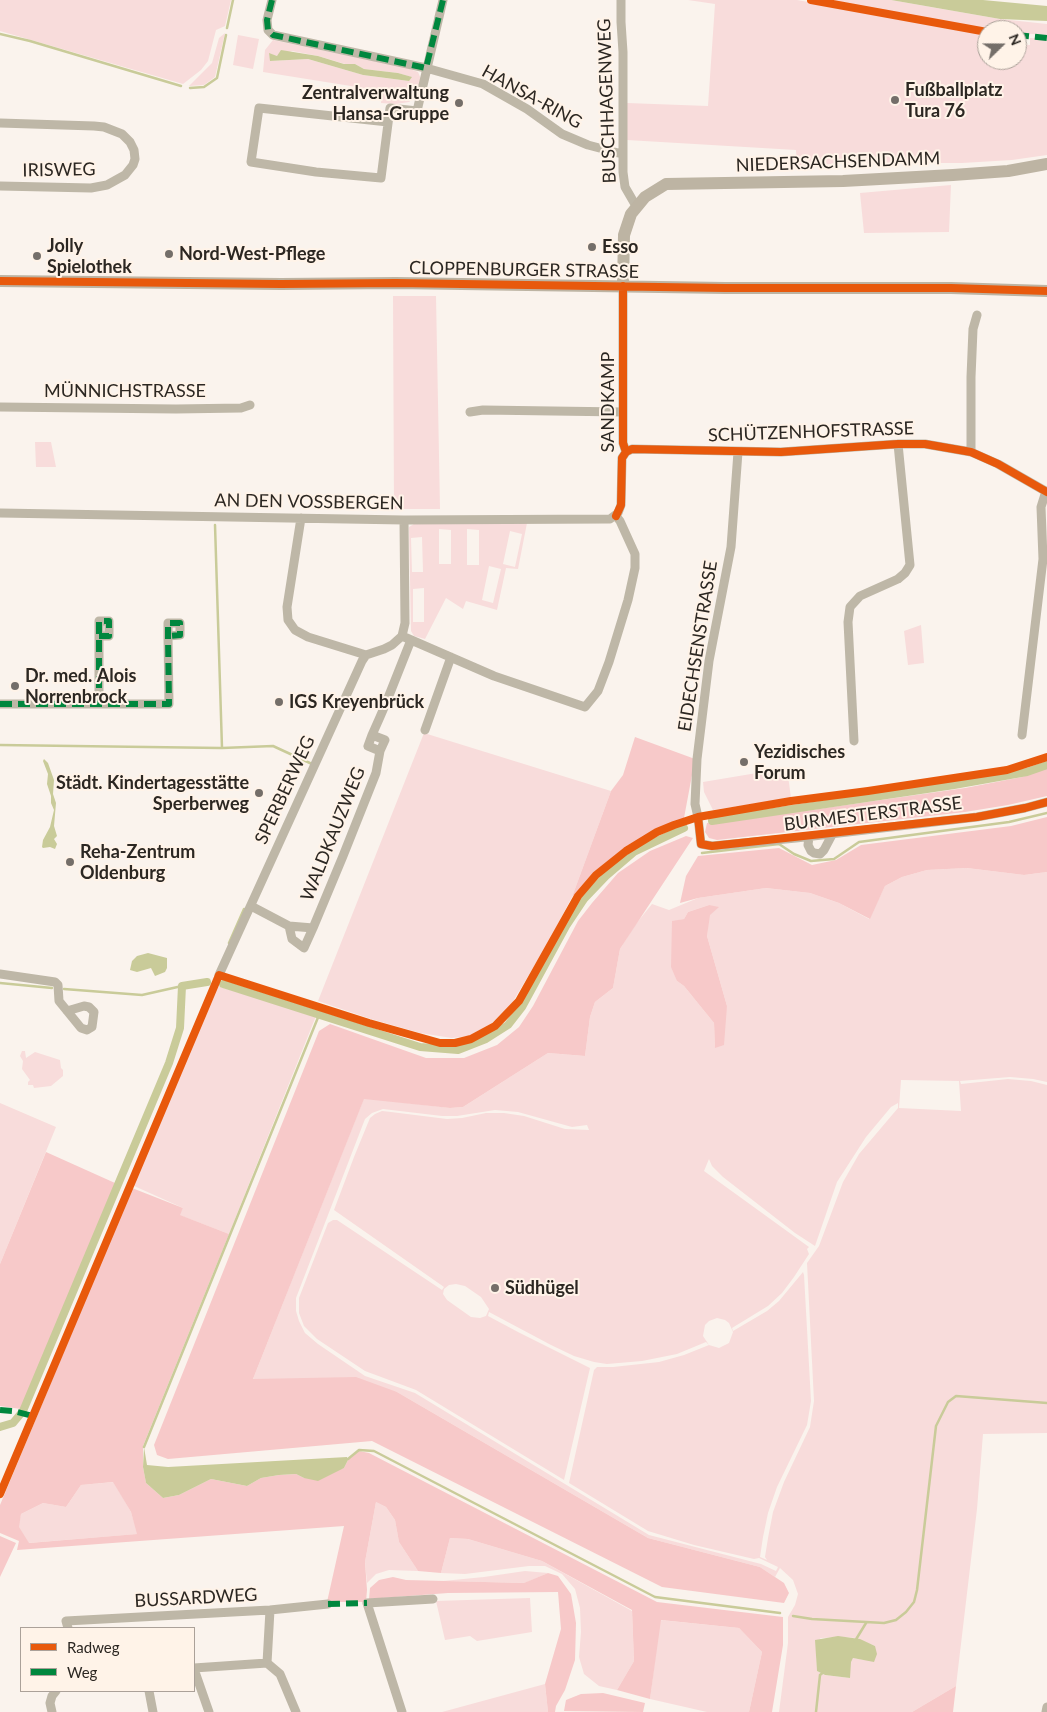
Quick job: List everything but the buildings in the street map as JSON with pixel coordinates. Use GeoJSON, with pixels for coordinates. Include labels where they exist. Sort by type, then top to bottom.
{"type":"FeatureCollection","features":[{"type":"Feature","properties":{"kind":"main road","name":"NIEDERSACHSENDAMM"},"geometry":{"type":"LineString","coordinates":[[636,206],[652,192],[666,184],[673,183],[842,181],[926,177],[1008,171],[1047,164]]}},
{"type":"Feature","properties":{"kind":"main road"},"geometry":{"type":"LineString","coordinates":[[623,286],[624,235],[631,214],[636,206]]}},
{"type":"Feature","properties":{"kind":"main road","name":"CLOPPENBURGER STRASSE"},"geometry":{"type":"LineString","coordinates":[[0,281],[725,288],[951,288],[1047,291]]}},
{"type":"Feature","properties":{"kind":"street","name":"HANSA-RING"},"geometry":{"type":"LineString","coordinates":[[272,0],[267,20],[268,30],[273,35],[426,68],[483,84],[527,109],[562,134],[588,145],[622,154]]}},
{"type":"Feature","properties":{"kind":"street"},"geometry":{"type":"LineString","coordinates":[[388,122],[259,108],[251,162],[316,172],[381,178],[390,108],[417,112],[443,0]]}},
{"type":"Feature","properties":{"kind":"street","name":"BUSCHHAGENWEG"},"geometry":{"type":"LineString","coordinates":[[621,0],[620,22],[623,52],[622,154],[624,183],[631,200],[636,206]]}},
{"type":"Feature","properties":{"kind":"street","name":"IRISWEG"},"geometry":{"type":"LineString","coordinates":[[0,123],[94,126],[104,128],[122,134],[130,142],[134,150],[133,165],[125,175],[107,185],[91,188],[0,186]]}},
{"type":"Feature","properties":{"kind":"street","name":"SANDKAMP"},"geometry":{"type":"LineString","coordinates":[[616,516],[621,505],[622,458],[626,452],[623,443],[623,286]]}},
{"type":"Feature","properties":{"kind":"street"},"geometry":{"type":"LineString","coordinates":[[971,452],[973,329],[977,315]]}},
{"type":"Feature","properties":{"kind":"street","name":"MÜNNICHSTRASSE"},"geometry":{"type":"LineString","coordinates":[[0,407],[241,408],[250,405]]}},
{"type":"Feature","properties":{"kind":"street"},"geometry":{"type":"LineString","coordinates":[[470,412],[483,410],[623,412]]}},
{"type":"Feature","properties":{"kind":"street"},"geometry":{"type":"LineString","coordinates":[[854,741],[848,622],[850,607],[860,596],[898,579],[910,565],[898,444]]}},
{"type":"Feature","properties":{"kind":"street","name":"SCHÜTZENHOFSTRASSE"},"geometry":{"type":"LineString","coordinates":[[626,452],[632,449],[738,452],[804,451],[898,444],[925,444],[971,452],[998,464],[1047,492],[1041,507],[1043,559],[1022,734]]}},
{"type":"Feature","properties":{"kind":"street","name":"EIDECHSENSTRASSE"},"geometry":{"type":"LineString","coordinates":[[701,844],[695,804],[697,759],[709,661],[731,547],[738,452]]}},
{"type":"Feature","properties":{"kind":"street","name":"AN DEN VOSSBERGEN"},"geometry":{"type":"LineString","coordinates":[[0,513],[404,520],[603,520],[616,516]]}},
{"type":"Feature","properties":{"kind":"street"},"geometry":{"type":"LineString","coordinates":[[301,518],[287,607],[288,620],[296,630],[308,637],[366,655],[407,638],[494,676],[585,707],[598,691],[610,662],[635,568],[635,554],[616,516]]}},
{"type":"Feature","properties":{"kind":"street"},"geometry":{"type":"LineString","coordinates":[[404,520],[405,623],[407,638]]}},
{"type":"Feature","properties":{"kind":"street"},"geometry":{"type":"LineString","coordinates":[[99,636],[99,704]]}},
{"type":"Feature","properties":{"kind":"street"},"geometry":{"type":"LineString","coordinates":[[0,704],[169,704],[168,636]]}},
{"type":"Feature","properties":{"kind":"street","name":"WALDKAUZWEG"},"geometry":{"type":"LineString","coordinates":[[289,926],[292,939],[304,948],[376,773],[380,751],[368,746],[407,638]]}},
{"type":"Feature","properties":{"kind":"street","name":"SPERBERWEG"},"geometry":{"type":"LineString","coordinates":[[219,975],[366,655]]}},
{"type":"Feature","properties":{"kind":"street"},"geometry":{"type":"LineString","coordinates":[[426,730],[451,657]]}},
{"type":"Feature","properties":{"kind":"street","name":"BURMESTERSTRASSE"},"geometry":{"type":"LineString","coordinates":[[701,844],[712,846],[809,837],[977,817],[1047,802]]}},
{"type":"Feature","properties":{"kind":"street","name":"BURMESTERSTRASSE"},"geometry":{"type":"LineString","coordinates":[[809,837],[808,845],[811,851],[820,854],[833,833]]}},
{"type":"Feature","properties":{"kind":"street","name":"WALDKAUZWEG"},"geometry":{"type":"LineString","coordinates":[[250,906],[289,926],[306,929],[312,928]]}},
{"type":"Feature","properties":{"kind":"street"},"geometry":{"type":"LineString","coordinates":[[0,974],[55,982],[58,985],[59,1002],[67,1011]]}},
{"type":"Feature","properties":{"kind":"street"},"geometry":{"type":"LineString","coordinates":[[402,1712],[367,1603],[433,1599]]}},
{"type":"Feature","properties":{"kind":"street","name":"BUSSARDWEG"},"geometry":{"type":"LineString","coordinates":[[67,1625],[328,1604]]}},
{"type":"Feature","properties":{"kind":"street"},"geometry":{"type":"LineString","coordinates":[[267,1663],[270,1610]]}},
{"type":"Feature","properties":{"kind":"street"},"geometry":{"type":"LineString","coordinates":[[195,1669],[267,1663],[280,1674],[296,1712]]}},
{"type":"Feature","properties":{"kind":"street"},"geometry":{"type":"LineString","coordinates":[[195,1672],[209,1712]]}},
{"type":"Feature","properties":{"kind":"street"},"geometry":{"type":"LineString","coordinates":[[52,1712],[50,1703],[55,1692]]}},
{"type":"Feature","properties":{"kind":"street"},"geometry":{"type":"LineString","coordinates":[[149,1692],[153,1712]]}},
{"type":"Feature","properties":{"kind":"street"},"geometry":{"type":"LineString","coordinates":[[1046,1712],[1047,1707]]}},
{"type":"Feature","properties":{"kind":"shaded area"},"geometry":{"type":"Polygon","coordinates":[[[0,0],[231,0],[225,26],[216,30],[208,61],[201,70],[183,84],[0,31],[0,0]]]}},
{"type":"Feature","properties":{"kind":"shaded area"},"geometry":{"type":"Polygon","coordinates":[[[688,0],[797,0],[977,32],[977,70],[1027,70],[1027,45],[1030,45],[1030,38],[1047,39],[1047,155],[1012,160],[962,163],[836,163],[797,170],[796,150],[627,140],[627,103],[708,106],[715,4],[688,0]]]}},
{"type":"Feature","properties":{"kind":"shaded area"},"geometry":{"type":"Polygon","coordinates":[[[821,0],[891,0],[1009,20],[977,20],[977,28],[821,0]]]}},
{"type":"Feature","properties":{"kind":"shaded area"},"geometry":{"type":"Polygon","coordinates":[[[891,0],[983,0],[1047,6],[1047,21],[1000,19],[891,0]]]}},
{"type":"Feature","properties":{"kind":"shaded area"},"geometry":{"type":"Polygon","coordinates":[[[1027,22],[1047,24],[1047,35],[1027,34],[1027,22]]]}},
{"type":"Feature","properties":{"kind":"shaded area"},"geometry":{"type":"Polygon","coordinates":[[[225,33],[215,77],[204,85],[189,86],[212,63],[219,38],[225,33]]]}},
{"type":"Feature","properties":{"kind":"shaded area"},"geometry":{"type":"Polygon","coordinates":[[[238,35],[259,39],[253,69],[233,65],[238,35]]]}},
{"type":"Feature","properties":{"kind":"shaded area"},"geometry":{"type":"Polygon","coordinates":[[[273,40],[407,68],[418,72],[421,79],[418,95],[409,102],[396,104],[381,103],[382,91],[263,72],[265,50],[273,40]],[[292,51],[277,56],[269,54],[271,61],[308,59],[363,75],[409,81],[411,77],[398,73],[364,69],[355,64],[345,64],[292,51]]]}},
{"type":"Feature","properties":{"kind":"shaded area"},"geometry":{"type":"Polygon","coordinates":[[[281,50],[318,56],[344,64],[355,64],[364,69],[398,73],[412,77],[409,81],[363,75],[308,59],[270,61],[269,53],[277,56],[281,50]]]}},
{"type":"Feature","properties":{"kind":"shaded area"},"geometry":{"type":"Polygon","coordinates":[[[951,185],[949,232],[864,233],[860,193],[951,185]]]}},
{"type":"Feature","properties":{"kind":"shaded area"},"geometry":{"type":"Polygon","coordinates":[[[393,296],[436,296],[440,509],[394,509],[393,296]]]}},
{"type":"Feature","properties":{"kind":"shaded area"},"geometry":{"type":"Polygon","coordinates":[[[35,442],[51,442],[56,467],[36,467],[35,442]]]}},
{"type":"Feature","properties":{"kind":"shaded area"},"geometry":{"type":"Polygon","coordinates":[[[527,523],[518,569],[506,568],[497,610],[466,601],[463,609],[446,598],[425,639],[414,636],[411,631],[409,527],[414,524],[527,523]],[[439,529],[439,564],[451,564],[451,530],[439,529]],[[467,529],[467,565],[479,565],[479,530],[467,529]],[[510,531],[503,564],[515,567],[522,534],[510,531]],[[422,537],[411,538],[412,572],[423,572],[422,537]],[[489,566],[482,600],[493,603],[501,569],[489,566]],[[424,588],[413,589],[413,622],[424,622],[424,588]]]}},
{"type":"Feature","properties":{"kind":"shaded area"},"geometry":{"type":"Polygon","coordinates":[[[921,625],[924,663],[908,665],[904,631],[921,625]]]}},
{"type":"Feature","properties":{"kind":"shaded area"},"geometry":{"type":"Polygon","coordinates":[[[424,733],[611,791],[572,897],[545,948],[512,1003],[492,1023],[469,1036],[452,1038],[420,1033],[318,1001],[424,733]]]}},
{"type":"Feature","properties":{"kind":"shaded area"},"geometry":{"type":"Polygon","coordinates":[[[635,737],[695,759],[684,818],[628,845],[602,866],[572,897],[611,791],[623,775],[635,737]]]}},
{"type":"Feature","properties":{"kind":"shaded area"},"geometry":{"type":"Polygon","coordinates":[[[44,759],[48,763],[54,780],[53,794],[56,803],[54,826],[57,836],[54,839],[57,844],[55,849],[42,847],[54,810],[47,784],[48,774],[44,759]]]}},
{"type":"Feature","properties":{"kind":"shaded area"},"geometry":{"type":"Polygon","coordinates":[[[787,768],[791,798],[713,810],[704,792],[703,782],[787,768]]]}},
{"type":"Feature","properties":{"kind":"shaded area"},"geometry":{"type":"Polygon","coordinates":[[[1047,768],[1047,796],[1008,805],[965,812],[717,840],[709,838],[705,832],[707,823],[965,788],[1022,777],[1047,768]]]}},
{"type":"Feature","properties":{"kind":"shaded area"},"geometry":{"type":"Polygon","coordinates":[[[1047,817],[1047,872],[1024,875],[967,868],[927,870],[902,877],[885,886],[870,919],[839,903],[810,893],[766,888],[698,898],[680,903],[686,876],[698,856],[779,848],[812,865],[836,860],[861,845],[1011,826],[1047,817]]]}},
{"type":"Feature","properties":{"kind":"shaded area"},"geometry":{"type":"Polygon","coordinates":[[[686,836],[693,838],[620,949],[613,988],[595,1002],[590,1017],[585,1056],[548,1053],[463,1107],[450,1108],[364,1099],[253,1379],[356,1377],[397,1392],[648,1538],[760,1567],[784,1583],[789,1593],[784,1603],[662,1587],[372,1441],[168,1459],[157,1455],[154,1445],[319,1031],[330,1024],[426,1058],[464,1058],[497,1045],[519,1027],[533,1006],[578,921],[618,873],[650,851],[686,836]]]}},
{"type":"Feature","properties":{"kind":"shaded area"},"geometry":{"type":"Polygon","coordinates":[[[967,868],[1024,875],[1047,872],[1047,1082],[1010,1077],[960,1081],[961,1084],[1008,1079],[1031,1081],[1047,1085],[1047,1433],[983,1434],[977,1509],[956,1686],[912,1712],[779,1712],[788,1643],[788,1617],[795,1605],[798,1594],[793,1580],[780,1568],[775,1577],[760,1567],[648,1538],[397,1392],[253,1379],[364,1098],[450,1108],[463,1107],[548,1053],[585,1056],[590,1017],[595,1002],[613,988],[620,949],[635,925],[652,904],[669,910],[698,898],[766,888],[810,893],[839,903],[869,919],[885,886],[902,877],[927,870],[967,868]],[[709,905],[688,912],[684,919],[672,922],[677,981],[684,986],[714,1023],[715,1047],[727,1006],[707,936],[709,905]],[[901,1080],[899,1108],[961,1111],[959,1081],[901,1080]],[[898,1103],[891,1107],[866,1137],[837,1182],[815,1246],[795,1233],[723,1177],[712,1166],[709,1159],[704,1171],[809,1247],[807,1249],[809,1254],[782,1293],[768,1306],[732,1328],[733,1331],[767,1311],[779,1301],[803,1272],[811,1401],[807,1425],[777,1487],[768,1513],[760,1557],[767,1560],[765,1557],[773,1512],[784,1482],[810,1427],[814,1401],[807,1263],[819,1246],[843,1182],[859,1154],[898,1108],[898,1103]],[[383,1109],[372,1113],[365,1119],[296,1298],[296,1311],[305,1333],[365,1376],[415,1393],[649,1535],[761,1564],[776,1571],[778,1567],[759,1558],[754,1559],[694,1545],[648,1531],[569,1483],[594,1370],[597,1367],[659,1362],[709,1345],[706,1342],[677,1354],[642,1361],[607,1364],[574,1356],[489,1312],[488,1316],[590,1368],[564,1480],[416,1390],[365,1371],[317,1339],[304,1326],[299,1313],[299,1298],[328,1223],[333,1220],[337,1220],[442,1290],[444,1287],[334,1210],[370,1118],[375,1114],[382,1111],[447,1119],[486,1113],[504,1113],[524,1116],[565,1129],[589,1130],[587,1125],[572,1127],[518,1112],[495,1110],[457,1116],[442,1116],[383,1109]],[[449,1285],[444,1289],[443,1294],[447,1300],[471,1317],[480,1318],[486,1316],[489,1309],[481,1297],[465,1286],[449,1285]],[[717,1318],[705,1325],[703,1336],[709,1345],[719,1348],[729,1343],[733,1332],[729,1323],[717,1318]],[[845,1637],[821,1638],[816,1642],[817,1671],[825,1675],[850,1678],[850,1662],[853,1658],[865,1660],[875,1646],[855,1638],[845,1637]]]}},
{"type":"Feature","properties":{"kind":"shaded area"},"geometry":{"type":"Polygon","coordinates":[[[709,905],[719,907],[710,915],[707,936],[727,1006],[724,1045],[715,1048],[714,1023],[684,986],[677,981],[671,967],[672,921],[684,919],[688,912],[709,905]]]}},
{"type":"Feature","properties":{"kind":"shaded area"},"geometry":{"type":"Polygon","coordinates":[[[148,953],[167,958],[165,972],[155,976],[151,968],[137,972],[130,970],[132,961],[137,956],[148,953]]]}},
{"type":"Feature","properties":{"kind":"shaded area"},"geometry":{"type":"Polygon","coordinates":[[[217,986],[316,1016],[229,1234],[179,1215],[183,1208],[132,1185],[217,986]]]}},
{"type":"Feature","properties":{"kind":"shaded area"},"geometry":{"type":"Polygon","coordinates":[[[22,1051],[25,1051],[26,1058],[35,1052],[60,1060],[63,1076],[51,1086],[34,1088],[33,1085],[28,1085],[30,1080],[22,1069],[23,1061],[20,1056],[22,1051]]]}},
{"type":"Feature","properties":{"kind":"shaded area"},"geometry":{"type":"Polygon","coordinates":[[[0,1103],[56,1127],[0,1264],[0,1103]]]}},
{"type":"Feature","properties":{"kind":"shaded area"},"geometry":{"type":"Polygon","coordinates":[[[46,1152],[115,1183],[21,1409],[0,1406],[0,1264],[46,1152]]]}},
{"type":"Feature","properties":{"kind":"shaded area"},"geometry":{"type":"Polygon","coordinates":[[[132,1188],[183,1208],[180,1215],[229,1234],[143,1446],[143,1467],[146,1483],[163,1498],[179,1495],[211,1479],[247,1486],[261,1478],[279,1475],[296,1474],[304,1478],[344,1468],[348,1460],[359,1451],[369,1453],[657,1602],[783,1617],[783,1645],[772,1712],[749,1712],[762,1652],[739,1628],[661,1620],[650,1699],[617,1690],[634,1661],[632,1610],[542,1561],[468,1539],[450,1538],[441,1573],[418,1571],[399,1542],[395,1520],[386,1507],[376,1502],[365,1562],[366,1602],[327,1602],[344,1526],[17,1550],[19,1541],[0,1533],[0,1505],[132,1188]],[[113,1482],[81,1485],[66,1507],[43,1503],[21,1514],[19,1527],[29,1543],[137,1534],[131,1512],[113,1482]]]}},
{"type":"Feature","properties":{"kind":"shaded area"},"geometry":{"type":"Polygon","coordinates":[[[144,1447],[147,1465],[168,1467],[347,1457],[348,1460],[344,1468],[318,1481],[296,1474],[261,1478],[247,1486],[211,1479],[179,1495],[163,1498],[146,1483],[143,1467],[144,1447]]]}},
{"type":"Feature","properties":{"kind":"shaded area"},"geometry":{"type":"Polygon","coordinates":[[[114,1482],[131,1512],[138,1534],[28,1543],[18,1527],[21,1514],[43,1503],[66,1507],[81,1485],[114,1482]]]}},
{"type":"Feature","properties":{"kind":"shaded area"},"geometry":{"type":"Polygon","coordinates":[[[376,1502],[386,1507],[395,1520],[399,1542],[418,1571],[389,1570],[376,1574],[367,1583],[365,1562],[376,1502]]]}},
{"type":"Feature","properties":{"kind":"shaded area"},"geometry":{"type":"Polygon","coordinates":[[[0,1536],[16,1543],[0,1577],[0,1536]]]}},
{"type":"Feature","properties":{"kind":"shaded area"},"geometry":{"type":"Polygon","coordinates":[[[450,1538],[468,1539],[542,1561],[632,1611],[634,1661],[617,1690],[599,1686],[584,1674],[579,1657],[580,1608],[575,1589],[562,1574],[545,1566],[529,1566],[465,1574],[441,1573],[450,1538]]]}},
{"type":"Feature","properties":{"kind":"shaded area"},"geometry":{"type":"Polygon","coordinates":[[[525,1571],[548,1573],[525,1583],[443,1581],[484,1577],[525,1571]]]}},
{"type":"Feature","properties":{"kind":"shaded area"},"geometry":{"type":"Polygon","coordinates":[[[548,1573],[558,1576],[571,1594],[576,1623],[575,1660],[555,1712],[548,1712],[545,1684],[561,1629],[558,1592],[448,1593],[369,1599],[370,1588],[379,1580],[393,1577],[406,1580],[524,1583],[548,1573]]]}},
{"type":"Feature","properties":{"kind":"shaded area"},"geometry":{"type":"Polygon","coordinates":[[[530,1598],[532,1632],[477,1641],[470,1636],[445,1640],[436,1601],[530,1598]]]}},
{"type":"Feature","properties":{"kind":"shaded area"},"geometry":{"type":"Polygon","coordinates":[[[660,1620],[739,1628],[762,1652],[749,1712],[707,1712],[650,1699],[660,1620]]]}},
{"type":"Feature","properties":{"kind":"shaded area"},"geometry":{"type":"Polygon","coordinates":[[[838,1636],[860,1639],[875,1646],[877,1654],[874,1662],[853,1658],[850,1678],[825,1675],[817,1671],[815,1640],[838,1636]]]}},
{"type":"Feature","properties":{"kind":"shaded area"},"geometry":{"type":"Polygon","coordinates":[[[545,1684],[548,1712],[442,1712],[545,1684]]]}},
{"type":"Feature","properties":{"kind":"shaded area"},"geometry":{"type":"Polygon","coordinates":[[[956,1686],[953,1712],[912,1712],[956,1686]]]}},
{"type":"Feature","properties":{"kind":"shaded area"},"geometry":{"type":"Polygon","coordinates":[[[603,1693],[645,1703],[643,1712],[564,1711],[566,1700],[581,1694],[603,1693]]]}},
{"type":"Feature","properties":{"kind":"waterway"},"geometry":{"type":"LineString","coordinates":[[227,28],[233,0]]}},
{"type":"Feature","properties":{"kind":"waterway"},"geometry":{"type":"LineString","coordinates":[[0,34],[30,41],[181,86]]}},
{"type":"Feature","properties":{"kind":"waterway"},"geometry":{"type":"LineString","coordinates":[[190,88],[204,87],[217,78],[226,35]]}},
{"type":"Feature","properties":{"kind":"waterway"},"geometry":{"type":"LineString","coordinates":[[215,525],[222,748],[273,746],[312,764]]}},
{"type":"Feature","properties":{"kind":"waterway"},"geometry":{"type":"LineString","coordinates":[[0,745],[221,748]]}},
{"type":"Feature","properties":{"kind":"waterway"},"geometry":{"type":"LineString","coordinates":[[712,821],[954,785],[1027,772],[1047,765]]}},
{"type":"Feature","properties":{"kind":"waterway"},"geometry":{"type":"LineString","coordinates":[[702,853],[779,844],[794,854],[811,861],[834,859],[859,842],[1009,822],[1047,813]]}},
{"type":"Feature","properties":{"kind":"waterway"},"geometry":{"type":"LineString","coordinates":[[223,984],[420,1047],[458,1050],[486,1039],[508,1025],[522,1007],[566,926],[584,899],[606,876],[634,852],[684,828]]}},
{"type":"Feature","properties":{"kind":"waterway"},"geometry":{"type":"LineString","coordinates":[[229,943],[244,909]]}},
{"type":"Feature","properties":{"kind":"waterway"},"geometry":{"type":"LineString","coordinates":[[0,1427],[13,1423],[23,1411],[169,1063],[180,1028],[182,986],[207,982]]}},
{"type":"Feature","properties":{"kind":"waterway"},"geometry":{"type":"LineString","coordinates":[[0,983],[52,988]]}},
{"type":"Feature","properties":{"kind":"waterway"},"geometry":{"type":"LineString","coordinates":[[64,989],[142,995],[182,986]]}},
{"type":"Feature","properties":{"kind":"waterway"},"geometry":{"type":"LineString","coordinates":[[144,1447],[319,1015]]}},
{"type":"Feature","properties":{"kind":"waterway"},"geometry":{"type":"LineString","coordinates":[[793,1616],[812,1619],[884,1623],[896,1620],[906,1612],[914,1602],[917,1590],[936,1426],[948,1402],[956,1396],[1047,1403]]}},
{"type":"Feature","properties":{"kind":"waterway"},"geometry":{"type":"LineString","coordinates":[[348,1459],[359,1450],[374,1451],[655,1597],[780,1613]]}},
{"type":"Feature","properties":{"kind":"waterway"},"geometry":{"type":"LineString","coordinates":[[855,1641],[866,1623]]}},
{"type":"Feature","properties":{"kind":"waterway"},"geometry":{"type":"LineString","coordinates":[[816,1712],[820,1675],[825,1671]]}},
{"type":"Feature","properties":{"kind":"marked path"},"geometry":{"type":"LineString","coordinates":[[272,0],[267,20],[268,30],[273,35],[426,68],[443,0]]}},
{"type":"Feature","properties":{"kind":"marked path"},"geometry":{"type":"LineString","coordinates":[[1027,36],[1047,38]]}},
{"type":"Feature","properties":{"kind":"marked path"},"geometry":{"type":"LineString","coordinates":[[99,636],[109,636],[109,621],[99,621],[99,704]]}},
{"type":"Feature","properties":{"kind":"marked path"},"geometry":{"type":"LineString","coordinates":[[0,704],[169,704],[168,636],[168,623],[180,623],[180,635],[168,636]]}},
{"type":"Feature","properties":{"kind":"marked path"},"geometry":{"type":"LineString","coordinates":[[0,1410],[33,1416],[34,1413]]}},
{"type":"Feature","properties":{"kind":"marked path"},"geometry":{"type":"LineString","coordinates":[[328,1604],[367,1603]]}},
{"type":"Feature","properties":{"kind":"cycle path"},"geometry":{"type":"LineString","coordinates":[[811,0],[977,30]]}},
{"type":"Feature","properties":{"kind":"cycle path"},"geometry":{"type":"LineString","coordinates":[[0,281],[281,284],[396,283],[725,288],[951,288],[1047,291]]}},
{"type":"Feature","properties":{"kind":"cycle path"},"geometry":{"type":"LineString","coordinates":[[616,516],[621,505],[622,458],[626,452],[623,443],[623,286]]}},
{"type":"Feature","properties":{"kind":"cycle path"},"geometry":{"type":"LineString","coordinates":[[626,452],[632,449],[781,452],[925,444],[971,452],[998,464],[1047,492]]}},
{"type":"Feature","properties":{"kind":"cycle path"},"geometry":{"type":"LineString","coordinates":[[0,1494],[219,975],[369,1023],[440,1043],[455,1043],[471,1039],[495,1026],[519,1001],[578,896],[596,875],[626,851],[657,832],[698,817],[791,801],[1007,770],[1047,757]]}},
{"type":"Feature","properties":{"kind":"cycle path"},"geometry":{"type":"LineString","coordinates":[[698,817],[701,844],[712,846],[977,817],[1047,802]]}},
{"type":"Feature","properties":{"kind":"place","name":"Fußballplatz Tura 76"},"geometry":{"type":"Point","coordinates":[895,100]}},
{"type":"Feature","properties":{"kind":"place","name":"Zentralverwaltung Hansa-Gruppe"},"geometry":{"type":"Point","coordinates":[459,103]}},
{"type":"Feature","properties":{"kind":"place","name":"Esso"},"geometry":{"type":"Point","coordinates":[592,247]}},
{"type":"Feature","properties":{"kind":"place","name":"Nord-West-Pflege"},"geometry":{"type":"Point","coordinates":[169,254]}},
{"type":"Feature","properties":{"kind":"place","name":"Jolly Spielothek"},"geometry":{"type":"Point","coordinates":[37,256]}},
{"type":"Feature","properties":{"kind":"place","name":"Dr. med. Alois Norrenbrock"},"geometry":{"type":"Point","coordinates":[15,686]}},
{"type":"Feature","properties":{"kind":"place","name":"IGS Kreyenbrück"},"geometry":{"type":"Point","coordinates":[279,702]}},
{"type":"Feature","properties":{"kind":"place","name":"Yezidisches Forum"},"geometry":{"type":"Point","coordinates":[744,762]}},
{"type":"Feature","properties":{"kind":"place","name":"Städt. Kindertagesstätte Sperberweg"},"geometry":{"type":"Point","coordinates":[259,793]}},
{"type":"Feature","properties":{"kind":"place","name":"Reha-Zentrum Oldenburg"},"geometry":{"type":"Point","coordinates":[70,862]}},
{"type":"Feature","properties":{"kind":"place","name":"Südhügel"},"geometry":{"type":"Point","coordinates":[495,1288]}}]}
